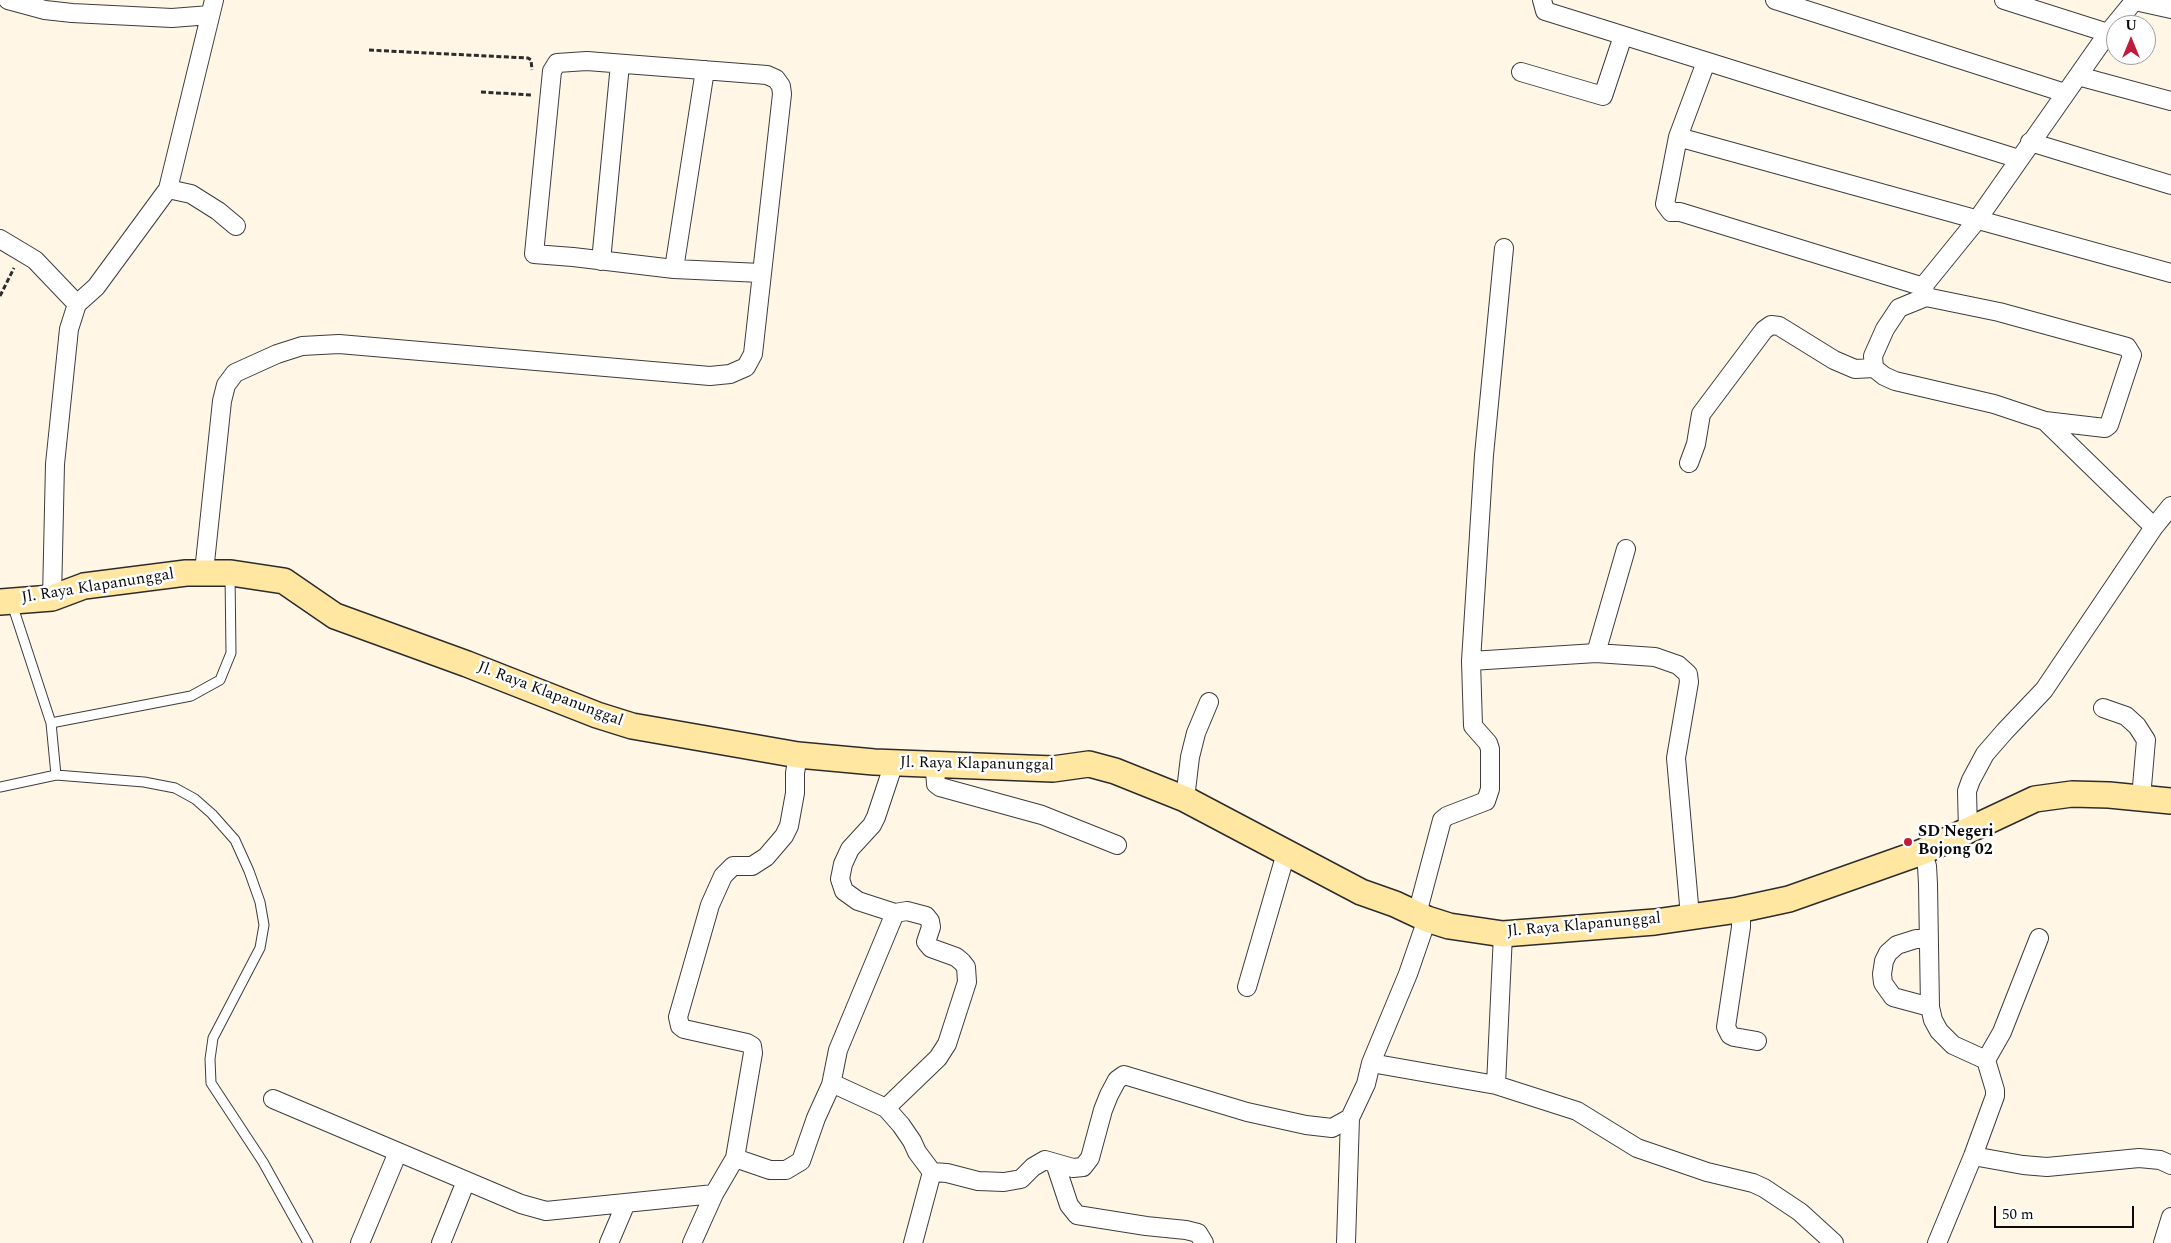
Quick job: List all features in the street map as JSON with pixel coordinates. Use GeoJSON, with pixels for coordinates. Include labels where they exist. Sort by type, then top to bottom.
{"type":"FeatureCollection","features":[{"type":"Feature","properties":{"kind":"street"},"geometry":{"type":"LineString","coordinates":[[8,0],[45,10],[72,13],[172,18],[212,7],[168,189],[96,287],[77,304],[69,329],[55,464],[52,598]]}},
{"type":"Feature","properties":{"kind":"street"},"geometry":{"type":"LineString","coordinates":[[1542,0],[1544,11],[2019,158]]}},
{"type":"Feature","properties":{"kind":"street"},"geometry":{"type":"LineString","coordinates":[[1775,0],[2065,93]]}},
{"type":"Feature","properties":{"kind":"street"},"geometry":{"type":"LineString","coordinates":[[2004,0],[2106,32]]}},
{"type":"Feature","properties":{"kind":"street"},"geometry":{"type":"LineString","coordinates":[[2123,15],[2135,0],[2171,9]]}},
{"type":"Feature","properties":{"kind":"street"},"geometry":{"type":"LineString","coordinates":[[1521,72],[1603,96],[1623,36]]}},
{"type":"Feature","properties":{"kind":"street"},"geometry":{"type":"LineString","coordinates":[[1925,292],[1925,284],[1977,220],[2106,36]]}},
{"type":"Feature","properties":{"kind":"street"},"geometry":{"type":"LineString","coordinates":[[204,572],[222,402],[226,385],[235,373],[276,354],[302,346],[339,344],[710,376],[730,374],[746,367],[753,354],[782,94],[776,79],[767,75],[587,61],[562,62],[554,65],[534,254],[674,269],[761,273]]}},
{"type":"Feature","properties":{"kind":"street"},"geometry":{"type":"LineString","coordinates":[[1689,463],[1696,444],[1701,414],[1764,330],[1771,325],[1779,326],[1841,363],[1855,369],[1874,368],[1884,376],[1895,381],[1994,404],[2045,421],[2105,428],[2109,425],[2132,355],[2127,347],[1925,292],[1680,212],[1671,212],[1665,204],[1678,137],[1706,62]]}},
{"type":"Feature","properties":{"kind":"street"},"geometry":{"type":"LineString","coordinates":[[601,261],[620,64]]}},
{"type":"Feature","properties":{"kind":"street"},"geometry":{"type":"LineString","coordinates":[[674,269],[705,70]]}},
{"type":"Feature","properties":{"kind":"street"},"geometry":{"type":"LineString","coordinates":[[2078,76],[2171,101]]}},
{"type":"Feature","properties":{"kind":"street"},"geometry":{"type":"LineString","coordinates":[[1678,137],[2171,273]]}},
{"type":"Feature","properties":{"kind":"street"},"geometry":{"type":"LineString","coordinates":[[2030,142],[2171,185]]}},
{"type":"Feature","properties":{"kind":"street"},"geometry":{"type":"LineString","coordinates":[[168,189],[191,194],[218,211],[236,226]]}},
{"type":"Feature","properties":{"kind":"street"},"geometry":{"type":"LineString","coordinates":[[0,239],[35,260],[77,304]]}},
{"type":"Feature","properties":{"kind":"street"},"geometry":{"type":"LineString","coordinates":[[1346,1243],[1350,1118],[1366,1084],[1371,1063],[1408,974],[1442,820],[1447,816],[1480,805],[1489,796],[1490,749],[1488,743],[1473,726],[1471,661],[1484,455],[1504,248]]}},
{"type":"Feature","properties":{"kind":"street"},"geometry":{"type":"LineString","coordinates":[[1874,368],[1872,356],[1899,308],[1925,292]]}},
{"type":"Feature","properties":{"kind":"street"},"geometry":{"type":"LineString","coordinates":[[2045,421],[2154,526]]}},
{"type":"Feature","properties":{"kind":"street"},"geometry":{"type":"LineString","coordinates":[[1968,831],[1967,791],[1985,754],[2044,690],[2154,526],[2171,506]]}},
{"type":"Feature","properties":{"kind":"street"},"geometry":{"type":"LineString","coordinates":[[1596,653],[1626,549]]}},
{"type":"Feature","properties":{"kind":"street","name":"Jl. Raya Klapanunggal"},"geometry":{"type":"LineString","coordinates":[[5,602],[52,598],[84,586],[204,572],[230,573],[284,581],[335,616],[467,664],[597,716],[623,724],[798,755],[894,763],[1053,769],[1089,764],[1133,777],[1185,799],[1361,892],[1422,917],[1449,926],[1504,934],[1655,922],[1738,910],[1808,894],[1922,852],[2035,799],[2072,794],[2171,801]]}},
{"type":"Feature","properties":{"kind":"street"},"geometry":{"type":"LineString","coordinates":[[1471,661],[1596,653],[1655,657],[1678,665],[1688,674],[1689,682],[1676,758],[1690,916]]}},
{"type":"Feature","properties":{"kind":"street"},"geometry":{"type":"LineString","coordinates":[[1185,799],[1190,756],[1196,733],[1209,702]]}},
{"type":"Feature","properties":{"kind":"street"},"geometry":{"type":"LineString","coordinates":[[2103,708],[2126,716],[2138,726],[2146,740],[2141,798]]}},
{"type":"Feature","properties":{"kind":"street"},"geometry":{"type":"LineString","coordinates":[[692,1243],[714,1194],[734,1158],[753,1053],[752,1046],[748,1043],[684,1029],[680,1026],[678,1017],[710,905],[723,876],[733,866],[752,866],[759,862],[778,844],[790,826],[798,755]]}},
{"type":"Feature","properties":{"kind":"street"},"geometry":{"type":"LineString","coordinates":[[886,1108],[938,1058],[947,1044],[967,982],[966,967],[962,962],[956,957],[931,948],[926,942],[931,927],[930,921],[926,916],[907,911],[895,913],[858,901],[844,891],[840,879],[843,864],[850,848],[872,825],[876,817],[894,763]]}},
{"type":"Feature","properties":{"kind":"street"},"geometry":{"type":"LineString","coordinates":[[945,765],[935,770],[936,784],[940,787],[1042,815],[1117,846]]}},
{"type":"Feature","properties":{"kind":"street"},"geometry":{"type":"LineString","coordinates":[[1922,852],[1926,866],[1930,1007],[1933,1020],[1939,1031],[1953,1045],[1986,1060],[1992,1077],[1995,1096],[1974,1156],[1937,1243]]}},
{"type":"Feature","properties":{"kind":"street"},"geometry":{"type":"LineString","coordinates":[[1246,987],[1286,854]]}},
{"type":"Feature","properties":{"kind":"street"},"geometry":{"type":"LineString","coordinates":[[1738,910],[1741,914],[1741,927],[1726,1027],[1730,1035],[1734,1037],[1757,1040]]}},
{"type":"Feature","properties":{"kind":"street"},"geometry":{"type":"LineString","coordinates":[[734,1158],[770,1170],[786,1170],[801,1161],[816,1118],[832,1085],[838,1050],[895,913]]}},
{"type":"Feature","properties":{"kind":"street"},"geometry":{"type":"LineString","coordinates":[[1496,1085],[1504,934]]}},
{"type":"Feature","properties":{"kind":"street"},"geometry":{"type":"LineString","coordinates":[[1986,1060],[2002,1032],[2039,938]]}},
{"type":"Feature","properties":{"kind":"street"},"geometry":{"type":"LineString","coordinates":[[1929,939],[1916,939],[1897,945],[1888,953],[1884,961],[1882,974],[1883,984],[1893,997],[1930,1007]]}},
{"type":"Feature","properties":{"kind":"street"},"geometry":{"type":"LineString","coordinates":[[1371,1063],[1496,1085],[1577,1111],[1637,1148],[1707,1172],[1753,1183],[1764,1188],[1800,1212],[1834,1243]]}},
{"type":"Feature","properties":{"kind":"street"},"geometry":{"type":"LineString","coordinates":[[832,1085],[836,1085],[886,1108],[901,1125],[917,1152],[932,1172],[947,1173],[990,1182],[1014,1181],[1024,1178],[1038,1162],[1046,1160],[1073,1168],[1084,1167],[1087,1164],[1103,1110],[1118,1080],[1124,1076],[1239,1110],[1306,1126],[1332,1128],[1350,1118]]}},
{"type":"Feature","properties":{"kind":"street"},"geometry":{"type":"LineString","coordinates":[[273,1099],[520,1204],[546,1211],[714,1194]]}},
{"type":"Feature","properties":{"kind":"street"},"geometry":{"type":"LineString","coordinates":[[360,1243],[398,1152]]}},
{"type":"Feature","properties":{"kind":"street"},"geometry":{"type":"LineString","coordinates":[[1974,1156],[2023,1165],[2047,1167],[2139,1158],[2160,1160],[2171,1165]]}},
{"type":"Feature","properties":{"kind":"street"},"geometry":{"type":"LineString","coordinates":[[1055,1163],[1069,1205],[1077,1215],[1186,1230],[1198,1233],[1204,1243]]}},
{"type":"Feature","properties":{"kind":"street"},"geometry":{"type":"LineString","coordinates":[[913,1243],[932,1172]]}},
{"type":"Feature","properties":{"kind":"street"},"geometry":{"type":"LineString","coordinates":[[440,1243],[466,1181]]}},
{"type":"Feature","properties":{"kind":"street"},"geometry":{"type":"LineString","coordinates":[[609,1243],[626,1203]]}},
{"type":"Feature","properties":{"kind":"street"},"geometry":{"type":"LineString","coordinates":[[2164,1243],[2171,1217]]}},
{"type":"Feature","properties":{"kind":"lane"},"geometry":{"type":"LineString","coordinates":[[51,723],[191,696],[220,680],[231,653],[230,573]]}},
{"type":"Feature","properties":{"kind":"lane"},"geometry":{"type":"LineString","coordinates":[[5,602],[51,723],[56,775]]}},
{"type":"Feature","properties":{"kind":"lane"},"geometry":{"type":"LineString","coordinates":[[0,787],[56,775],[144,782],[175,788],[195,800],[212,814],[235,840],[255,887],[264,925],[260,948],[213,1038],[210,1059],[211,1083],[263,1162],[308,1243]]}},
{"type":"Feature","properties":{"kind":"path"},"geometry":{"type":"LineString","coordinates":[[369,50],[528,58],[532,64],[532,72]]}},
{"type":"Feature","properties":{"kind":"path"},"geometry":{"type":"LineString","coordinates":[[531,105],[532,88]]}},
{"type":"Feature","properties":{"kind":"path"},"geometry":{"type":"LineString","coordinates":[[481,92],[532,95]]}},
{"type":"Feature","properties":{"kind":"path"},"geometry":{"type":"LineString","coordinates":[[0,296],[18,261]]}},
{"type":"Feature","properties":{"kind":"place","name":"SD Negeri Bojong 02"},"geometry":{"type":"Point","coordinates":[1908,842]}}]}
